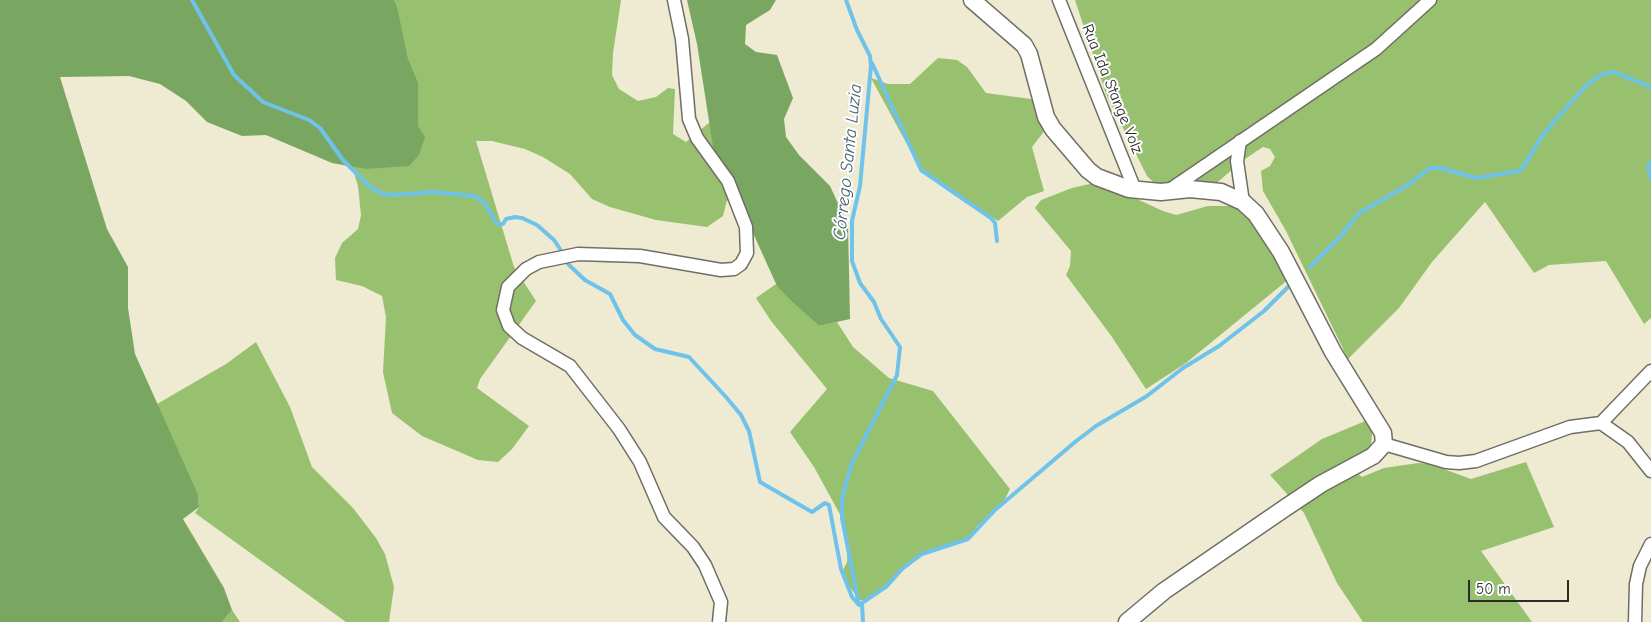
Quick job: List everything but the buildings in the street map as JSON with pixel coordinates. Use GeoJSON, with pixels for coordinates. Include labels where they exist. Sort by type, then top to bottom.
{"type":"FeatureCollection","features":[{"type":"Feature","properties":{"kind":"street"},"geometry":{"type":"LineString","coordinates":[[674,0],[682,39],[689,119],[697,138],[728,181],[746,227],[748,240],[744,258],[734,269],[721,270],[640,256],[578,254],[539,262],[521,274],[508,287],[503,310],[509,326],[522,338],[570,366],[620,429],[640,462],[664,517],[693,547],[705,565],[721,602],[719,622]]}},
{"type":"Feature","properties":{"kind":"street"},"geometry":{"type":"LineString","coordinates":[[972,0],[1024,46],[1029,54],[1041,106],[1052,129],[1088,170],[1096,176],[1134,190],[1168,191],[1190,189],[1221,192],[1243,202],[1256,214],[1281,252],[1333,352],[1383,432],[1384,444],[1373,456],[1321,484],[1285,508],[1164,591],[1127,622]]}},
{"type":"Feature","properties":{"kind":"street","name":"Rua Ida Stange Volz"},"geometry":{"type":"LineString","coordinates":[[1059,0],[1134,190]]}},
{"type":"Feature","properties":{"kind":"street"},"geometry":{"type":"LineString","coordinates":[[1168,191],[1376,49],[1430,0]]}},
{"type":"Feature","properties":{"kind":"street"},"geometry":{"type":"LineString","coordinates":[[1240,142],[1237,161],[1243,202]]}},
{"type":"Feature","properties":{"kind":"street"},"geometry":{"type":"LineString","coordinates":[[1384,444],[1446,462],[1476,461],[1570,427],[1601,423],[1651,371]]}},
{"type":"Feature","properties":{"kind":"street"},"geometry":{"type":"LineString","coordinates":[[1601,423],[1628,442],[1651,471]]}},
{"type":"Feature","properties":{"kind":"street"},"geometry":{"type":"LineString","coordinates":[[1635,622],[1636,584],[1640,566],[1651,544]]}},
{"type":"Feature","properties":{"kind":"green space"},"geometry":{"type":"Polygon","coordinates":[[[0,0],[394,0],[397,7],[408,58],[418,82],[418,126],[425,137],[419,155],[409,166],[365,169],[332,163],[266,135],[242,136],[207,122],[186,101],[160,84],[129,76],[60,77],[107,229],[128,267],[128,308],[135,354],[198,494],[199,507],[183,519],[224,588],[232,610],[222,622],[0,622],[0,0]]]}},
{"type":"Feature","properties":{"kind":"green space"},"geometry":{"type":"Polygon","coordinates":[[[394,0],[621,0],[613,53],[612,75],[619,89],[638,101],[656,97],[668,88],[675,89],[673,134],[686,142],[710,122],[716,166],[727,200],[723,216],[707,227],[656,220],[610,207],[592,199],[570,174],[543,157],[525,149],[492,141],[476,141],[514,267],[536,301],[480,379],[477,388],[529,426],[512,449],[498,462],[478,460],[422,436],[392,413],[383,372],[386,317],[382,296],[362,286],[336,280],[335,258],[342,243],[358,229],[361,215],[358,186],[352,166],[365,169],[418,126],[418,82],[408,58],[394,0]]]}},
{"type":"Feature","properties":{"kind":"green space"},"geometry":{"type":"Polygon","coordinates":[[[687,0],[776,0],[770,10],[746,25],[745,44],[756,52],[777,55],[793,98],[784,119],[786,137],[799,155],[830,186],[848,225],[850,319],[819,326],[792,302],[777,286],[748,222],[727,200],[716,166],[697,44],[687,0]]]}},
{"type":"Feature","properties":{"kind":"green space"},"geometry":{"type":"Polygon","coordinates":[[[1075,0],[1651,0],[1651,318],[1644,324],[1606,261],[1549,265],[1534,273],[1485,202],[1432,262],[1399,308],[1348,359],[1286,231],[1263,191],[1261,171],[1270,166],[1275,157],[1270,149],[1263,147],[1242,161],[1205,193],[1191,199],[1168,196],[1147,176],[1106,94],[1075,0]]]}},
{"type":"Feature","properties":{"kind":"green space"},"geometry":{"type":"Polygon","coordinates":[[[938,58],[957,60],[967,67],[986,93],[1031,99],[1048,104],[1046,129],[1032,147],[1044,191],[1027,197],[998,221],[921,170],[871,78],[888,84],[910,84],[938,58]]]}},
{"type":"Feature","properties":{"kind":"green space"},"geometry":{"type":"Polygon","coordinates":[[[1094,183],[1176,215],[1208,206],[1239,206],[1295,274],[1186,363],[1146,389],[1112,337],[1066,275],[1070,266],[1071,251],[1035,208],[1041,200],[1072,188],[1094,183]]]}},
{"type":"Feature","properties":{"kind":"green space"},"geometry":{"type":"Polygon","coordinates":[[[776,284],[792,302],[819,326],[837,322],[853,347],[889,378],[933,391],[1010,489],[1002,505],[976,527],[972,537],[958,543],[931,549],[912,560],[869,600],[859,600],[841,574],[847,562],[848,543],[842,518],[814,467],[790,432],[827,389],[771,321],[756,298],[776,284]]]}},
{"type":"Feature","properties":{"kind":"green space"},"geometry":{"type":"Polygon","coordinates":[[[256,342],[290,407],[312,467],[353,508],[376,538],[385,554],[394,587],[389,622],[346,622],[195,513],[199,507],[198,494],[157,404],[226,364],[256,342]]]}},
{"type":"Feature","properties":{"kind":"green space"},"geometry":{"type":"Polygon","coordinates":[[[1370,414],[1373,426],[1370,453],[1354,470],[1362,477],[1384,468],[1418,463],[1430,464],[1471,479],[1526,462],[1554,527],[1481,551],[1532,622],[1363,622],[1337,583],[1304,513],[1270,475],[1322,439],[1363,422],[1370,414]]]}},
{"type":"Feature","properties":{"kind":"green space"},"geometry":{"type":"Polygon","coordinates":[[[232,610],[240,622],[222,622],[232,610]]]}},
{"type":"Feature","properties":{"kind":"waterway"},"geometry":{"type":"LineString","coordinates":[[192,0],[234,75],[263,102],[309,120],[320,128],[343,160],[369,186],[383,194],[433,192],[474,196],[484,202],[497,224],[503,224],[506,219],[522,218],[537,225],[554,240],[560,249]]}},
{"type":"Feature","properties":{"kind":"waterway","name":"Córrego Santa Luzia"},"geometry":{"type":"LineString","coordinates":[[846,0],[857,30],[870,56],[871,66],[860,186],[852,221],[852,261],[860,283],[874,302],[881,319],[900,347],[897,375],[852,463],[842,498],[842,518],[859,605]]}},
{"type":"Feature","properties":{"kind":"waterway"},"geometry":{"type":"LineString","coordinates":[[872,63],[921,170],[991,218],[995,223],[997,241]]}},
{"type":"Feature","properties":{"kind":"waterway"},"geometry":{"type":"LineString","coordinates":[[1310,267],[1340,237],[1359,213],[1408,185],[1430,168],[1441,168],[1476,178],[1519,171],[1556,119],[1586,86],[1600,75],[1613,72],[1651,87]]}},
{"type":"Feature","properties":{"kind":"waterway"},"geometry":{"type":"LineString","coordinates":[[1651,162],[1648,168],[1651,179]]}},
{"type":"Feature","properties":{"kind":"waterway"},"geometry":{"type":"LineString","coordinates":[[568,264],[585,280],[610,294],[623,320],[635,335],[655,349],[689,357],[726,397],[741,415],[749,431],[760,482],[812,512],[825,503],[829,505],[841,569],[852,597],[859,605]]}},
{"type":"Feature","properties":{"kind":"waterway"},"geometry":{"type":"LineString","coordinates":[[859,605],[887,586],[902,569],[922,554],[968,539],[995,510],[1075,442],[1096,426],[1147,396],[1183,368],[1219,346],[1264,311],[1291,284]]}},
{"type":"Feature","properties":{"kind":"waterway","name":"Córrego Santa Luzia"},"geometry":{"type":"LineString","coordinates":[[862,604],[863,622]]}}]}
